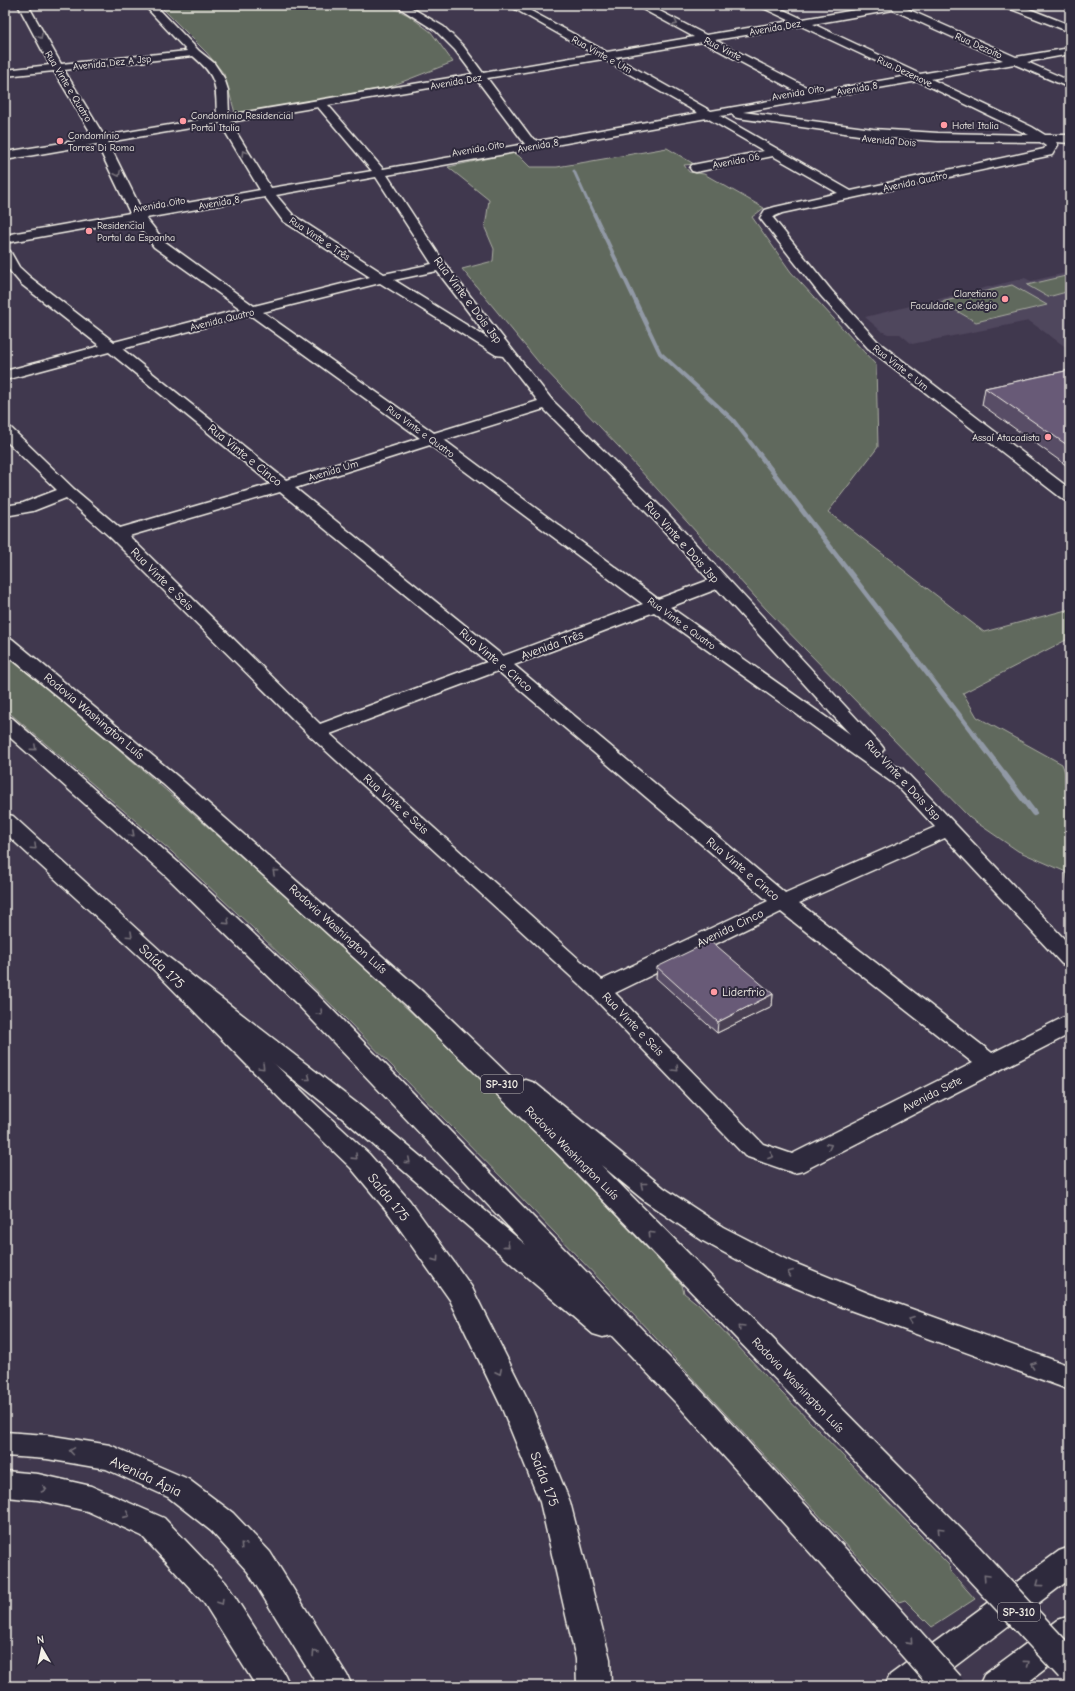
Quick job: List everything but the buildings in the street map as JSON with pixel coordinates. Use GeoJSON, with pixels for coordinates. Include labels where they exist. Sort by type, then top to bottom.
{"type":"FeatureCollection","features":[{"type":"Feature","properties":{"kind":"main road","name":"Rodovia Washington Luís"},"geometry":{"type":"LineString","coordinates":[[5,643],[170,780],[414,998],[572,1152],[968,1557],[1070,1667]]}},
{"type":"Feature","properties":{"kind":"main road"},"geometry":{"type":"LineString","coordinates":[[5,722],[173,870],[306,999],[687,1395],[949,1686]]}},
{"type":"Feature","properties":{"kind":"main road","name":"Saída 175"},"geometry":{"type":"LineString","coordinates":[[5,821],[156,959],[302,1106],[360,1161],[400,1208],[461,1294],[516,1406],[555,1502],[593,1659],[594,1686]]}},
{"type":"Feature","properties":{"kind":"main road"},"geometry":{"type":"LineString","coordinates":[[156,959],[350,1111],[496,1237],[687,1395]]}},
{"type":"Feature","properties":{"kind":"main road"},"geometry":{"type":"LineString","coordinates":[[414,998],[655,1195],[713,1234],[777,1268],[860,1302],[1070,1378]]}},
{"type":"Feature","properties":{"kind":"main road"},"geometry":{"type":"LineString","coordinates":[[902,1686],[1070,1561]]}},
{"type":"Feature","properties":{"kind":"main road"},"geometry":{"type":"LineString","coordinates":[[996,1686],[1070,1631]]}},
{"type":"Feature","properties":{"kind":"street","name":"Rua Vinte e Quatro"},"geometry":{"type":"LineString","coordinates":[[23,5],[57,67],[101,140],[136,212],[159,244],[432,439],[657,606],[904,782]]}},
{"type":"Feature","properties":{"kind":"street"},"geometry":{"type":"LineString","coordinates":[[149,5],[195,53],[210,65],[219,78],[222,90],[223,119]]}},
{"type":"Feature","properties":{"kind":"street"},"geometry":{"type":"LineString","coordinates":[[400,5],[418,14],[440,29],[459,48],[479,77],[531,142]]}},
{"type":"Feature","properties":{"kind":"street","name":"Rua Vinte e Um"},"geometry":{"type":"LineString","coordinates":[[513,5],[705,109],[752,139],[850,195]]}},
{"type":"Feature","properties":{"kind":"street","name":"Rua Vinte"},"geometry":{"type":"LineString","coordinates":[[640,5],[810,93]]}},
{"type":"Feature","properties":{"kind":"street","name":"Rua Dezenove"},"geometry":{"type":"LineString","coordinates":[[765,5],[1028,129],[1047,142]]}},
{"type":"Feature","properties":{"kind":"street","name":"Avenida Dez"},"geometry":{"type":"LineString","coordinates":[[5,156],[606,56],[891,6],[906,5]]}},
{"type":"Feature","properties":{"kind":"street"},"geometry":{"type":"LineString","coordinates":[[1010,5],[1070,29]]}},
{"type":"Feature","properties":{"kind":"street","name":"Rua Dezoito"},"geometry":{"type":"LineString","coordinates":[[891,6],[1035,70],[1051,73],[1070,85]]}},
{"type":"Feature","properties":{"kind":"street"},"geometry":{"type":"LineString","coordinates":[[914,75],[1009,58],[1070,44]]}},
{"type":"Feature","properties":{"kind":"street","name":"Avenida 8"},"geometry":{"type":"LineString","coordinates":[[5,239],[136,212],[591,132],[705,109],[914,75],[965,69],[1009,58],[1040,56],[1070,50]]}},
{"type":"Feature","properties":{"kind":"street","name":"Avenida Dez A Jsp"},"geometry":{"type":"LineString","coordinates":[[5,72],[195,53]]}},
{"type":"Feature","properties":{"kind":"street"},"geometry":{"type":"LineString","coordinates":[[1040,56],[1036,60],[1041,66],[1051,73],[1061,70]]}},
{"type":"Feature","properties":{"kind":"street"},"geometry":{"type":"LineString","coordinates":[[965,69],[1035,70]]}},
{"type":"Feature","properties":{"kind":"street","name":"Rua Vinte e Dois Jsp"},"geometry":{"type":"LineString","coordinates":[[321,104],[377,170],[440,266],[548,403],[660,516],[904,782],[1070,959]]}},
{"type":"Feature","properties":{"kind":"street","name":"Avenida Dois"},"geometry":{"type":"LineString","coordinates":[[705,109],[759,121],[872,140],[939,144],[1047,142],[1070,139]]}},
{"type":"Feature","properties":{"kind":"street","name":"Rua Vinte e Três"},"geometry":{"type":"LineString","coordinates":[[223,119],[266,189],[288,218],[513,359]]}},
{"type":"Feature","properties":{"kind":"street"},"geometry":{"type":"LineString","coordinates":[[752,139],[759,121]]}},
{"type":"Feature","properties":{"kind":"street","name":"Avenida Dois"},"geometry":{"type":"LineString","coordinates":[[1047,142],[1070,145]]}},
{"type":"Feature","properties":{"kind":"street","name":"Avenida Quatro"},"geometry":{"type":"LineString","coordinates":[[775,211],[1048,152],[1047,142]]}},
{"type":"Feature","properties":{"kind":"street","name":"Avenida 06"},"geometry":{"type":"LineString","coordinates":[[696,168],[776,152]]}},
{"type":"Feature","properties":{"kind":"street","name":"Rua Vinte e Um"},"geometry":{"type":"LineString","coordinates":[[775,211],[766,218],[768,223],[826,293],[873,345],[1070,497]]}},
{"type":"Feature","properties":{"kind":"street","name":"Avenida Oito"},"geometry":{"type":"LineString","coordinates":[[5,231],[136,212]]}},
{"type":"Feature","properties":{"kind":"street","name":"Rua Vinte e Cinco"},"geometry":{"type":"LineString","coordinates":[[5,254],[14,269],[26,281],[111,347],[500,664],[783,902],[990,1064]]}},
{"type":"Feature","properties":{"kind":"street","name":"Avenida Quatro"},"geometry":{"type":"LineString","coordinates":[[5,376],[111,347],[382,278],[440,266]]}},
{"type":"Feature","properties":{"kind":"street","name":"Avenida Um"},"geometry":{"type":"LineString","coordinates":[[117,534],[283,486],[548,403]]}},
{"type":"Feature","properties":{"kind":"street","name":"Rua Vinte e Seis"},"geometry":{"type":"LineString","coordinates":[[5,430],[68,492],[117,534],[317,732],[600,991],[754,1150],[794,1164]]}},
{"type":"Feature","properties":{"kind":"street"},"geometry":{"type":"LineString","coordinates":[[5,511],[27,507],[68,492]]}},
{"type":"Feature","properties":{"kind":"street","name":"Avenida Três"},"geometry":{"type":"LineString","coordinates":[[317,732],[719,582]]}},
{"type":"Feature","properties":{"kind":"street","name":"Avenida Cinco"},"geometry":{"type":"LineString","coordinates":[[600,991],[783,902],[948,829]]}},
{"type":"Feature","properties":{"kind":"street","name":"Avenida Sete"},"geometry":{"type":"LineString","coordinates":[[794,1164],[1070,1024]]}},
{"type":"Feature","properties":{"kind":"street","name":"Avenida Ápia"},"geometry":{"type":"LineString","coordinates":[[5,1444],[47,1447],[110,1458],[178,1488],[222,1522],[259,1562],[336,1686]]}},
{"type":"Feature","properties":{"kind":"street"},"geometry":{"type":"LineString","coordinates":[[5,1484],[38,1487],[91,1499],[153,1527],[215,1593],[274,1686]]}},
{"type":"Feature","properties":{"kind":"shaded area"},"geometry":{"type":"Polygon","coordinates":[[[159,5],[387,5],[408,15],[431,32],[453,62],[389,87],[243,114],[235,113],[224,74],[207,53],[159,5]]]}},
{"type":"Feature","properties":{"kind":"shaded area"},"geometry":{"type":"Polygon","coordinates":[[[667,148],[694,164],[684,165],[689,172],[704,174],[764,208],[752,217],[791,272],[876,365],[878,447],[828,512],[984,632],[1070,609],[1070,638],[963,693],[977,717],[1062,764],[1070,785],[1070,897],[1066,872],[1018,851],[970,818],[766,609],[619,447],[540,364],[462,269],[493,261],[494,249],[485,228],[489,200],[448,167],[513,153],[519,156],[530,167],[557,167],[667,148]]]}},
{"type":"Feature","properties":{"kind":"shaded area","name":"Claretiano Faculdade e Colégio"},"geometry":{"type":"Polygon","coordinates":[[[1070,272],[1070,350],[1029,321],[912,344],[900,334],[888,334],[881,331],[865,317],[1025,278],[1031,281],[1070,272]]]}},
{"type":"Feature","properties":{"kind":"shaded area"},"geometry":{"type":"Polygon","coordinates":[[[1070,275],[1070,291],[1048,297],[1027,285],[1070,275]]]}},
{"type":"Feature","properties":{"kind":"shaded area"},"geometry":{"type":"Polygon","coordinates":[[[1012,285],[1047,305],[976,322],[941,302],[1012,285]]]}},
{"type":"Feature","properties":{"kind":"shaded area"},"geometry":{"type":"Polygon","coordinates":[[[5,655],[113,744],[218,836],[305,914],[434,1034],[518,1116],[682,1285],[684,1293],[699,1305],[949,1565],[950,1571],[975,1599],[932,1627],[905,1600],[899,1602],[652,1334],[506,1182],[343,1016],[172,852],[5,709],[5,655]]]}},
{"type":"Feature","properties":{"kind":"waterway"},"geometry":{"type":"LineString","coordinates":[[574,171],[588,202]]}},
{"type":"Feature","properties":{"kind":"waterway"},"geometry":{"type":"LineString","coordinates":[[588,201],[660,353],[733,420],[760,455]]}},
{"type":"Feature","properties":{"kind":"waterway"},"geometry":{"type":"LineString","coordinates":[[759,454],[1006,776]]}},
{"type":"Feature","properties":{"kind":"waterway"},"geometry":{"type":"LineString","coordinates":[[1005,775],[1034,813]]}},
{"type":"Feature","properties":{"kind":"place","name":"Condominio Residencial Portal Italia"},"geometry":{"type":"Point","coordinates":[183,121]}},
{"type":"Feature","properties":{"kind":"place","name":"Hotel Italia"},"geometry":{"type":"Point","coordinates":[944,125]}},
{"type":"Feature","properties":{"kind":"place","name":"Condomínio Torres Di Roma"},"geometry":{"type":"Point","coordinates":[60,141]}},
{"type":"Feature","properties":{"kind":"place","name":"Residencial Portal da Espanha"},"geometry":{"type":"Point","coordinates":[89,231]}},
{"type":"Feature","properties":{"kind":"place","name":"Claretiano Faculdade e Colégio"},"geometry":{"type":"Point","coordinates":[1005,299]}},
{"type":"Feature","properties":{"kind":"place","name":"Assaí Atacadista"},"geometry":{"type":"Point","coordinates":[1048,437]}},
{"type":"Feature","properties":{"kind":"place","name":"Liderfrio"},"geometry":{"type":"Point","coordinates":[714,992]}}]}
